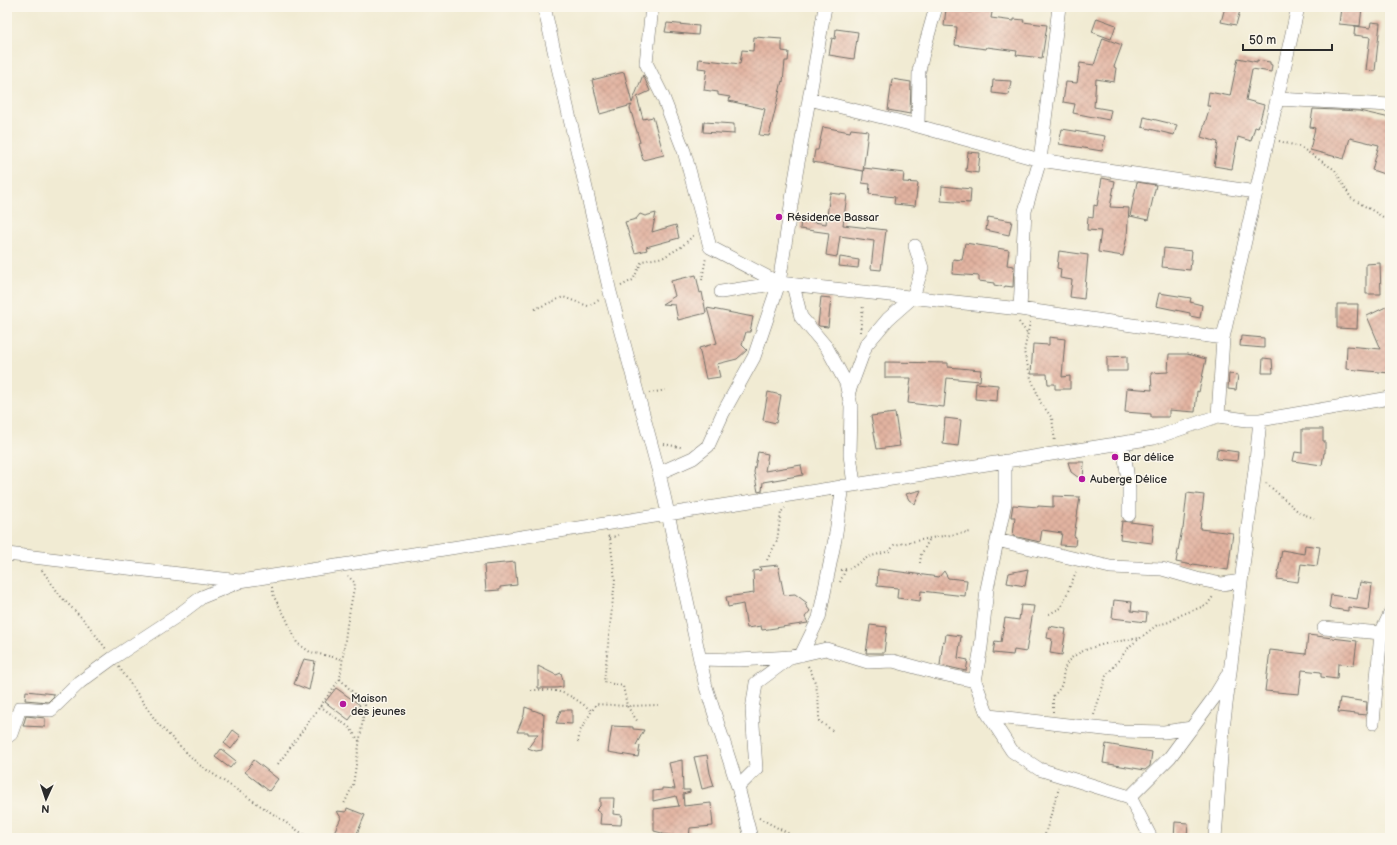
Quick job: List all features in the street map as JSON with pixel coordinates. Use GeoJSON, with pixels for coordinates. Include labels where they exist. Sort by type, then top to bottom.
{"type":"FeatureCollection","features":[{"type":"Feature","properties":{"kind":"street"},"geometry":{"type":"LineString","coordinates":[[544,7],[610,292],[659,473],[706,686],[738,787],[751,838]]}},
{"type":"Feature","properties":{"kind":"street"},"geometry":{"type":"LineString","coordinates":[[652,7],[646,63],[663,97],[684,151],[710,247],[779,283]]}},
{"type":"Feature","properties":{"kind":"street"},"geometry":{"type":"LineString","coordinates":[[659,473],[693,458],[708,446],[723,413],[754,358],[779,283],[825,7]]}},
{"type":"Feature","properties":{"kind":"street"},"geometry":{"type":"LineString","coordinates":[[918,126],[919,71],[936,7]]}},
{"type":"Feature","properties":{"kind":"street"},"geometry":{"type":"LineString","coordinates":[[1020,309],[1025,211],[1040,160],[1059,7]]}},
{"type":"Feature","properties":{"kind":"street"},"geometry":{"type":"LineString","coordinates":[[1218,416],[1223,338],[1298,7]]}},
{"type":"Feature","properties":{"kind":"street"},"geometry":{"type":"LineString","coordinates":[[809,99],[918,126],[1040,160],[1256,192]]}},
{"type":"Feature","properties":{"kind":"street"},"geometry":{"type":"LineString","coordinates":[[1277,99],[1390,105]]}},
{"type":"Feature","properties":{"kind":"street"},"geometry":{"type":"LineString","coordinates":[[848,394],[866,345],[888,319],[913,297],[922,268],[915,246]]}},
{"type":"Feature","properties":{"kind":"street"},"geometry":{"type":"LineString","coordinates":[[721,292],[779,283],[793,284],[1020,309],[1223,338]]}},
{"type":"Feature","properties":{"kind":"street"},"geometry":{"type":"LineString","coordinates":[[738,787],[756,769],[752,710],[756,683],[796,656],[819,618],[848,485],[850,455],[850,406],[846,382],[827,348],[801,317],[793,284]]}},
{"type":"Feature","properties":{"kind":"street"},"geometry":{"type":"LineString","coordinates":[[7,554],[240,581],[1154,438],[1218,416],[1247,420],[1260,420],[1390,398]]}},
{"type":"Feature","properties":{"kind":"street"},"geometry":{"type":"LineString","coordinates":[[1215,838],[1223,728],[1255,472],[1260,420]]}},
{"type":"Feature","properties":{"kind":"street"},"geometry":{"type":"LineString","coordinates":[[1122,443],[1129,488],[1129,515]]}},
{"type":"Feature","properties":{"kind":"street"},"geometry":{"type":"LineString","coordinates":[[1005,461],[1005,503],[987,589],[981,648],[975,681],[989,716],[1012,751],[1040,769],[1130,797],[1150,838]]}},
{"type":"Feature","properties":{"kind":"street"},"geometry":{"type":"LineString","coordinates":[[997,540],[1110,567],[1162,569],[1196,579],[1222,584],[1241,581]]}},
{"type":"Feature","properties":{"kind":"street"},"geometry":{"type":"LineString","coordinates":[[7,737],[11,734],[20,708],[51,710],[80,682],[112,658],[177,616],[202,597],[240,581]]}},
{"type":"Feature","properties":{"kind":"street"},"geometry":{"type":"LineString","coordinates":[[1373,723],[1381,633],[1390,614]]}},
{"type":"Feature","properties":{"kind":"street"},"geometry":{"type":"LineString","coordinates":[[1324,628],[1381,633]]}},
{"type":"Feature","properties":{"kind":"street"},"geometry":{"type":"LineString","coordinates":[[700,659],[739,660],[796,656],[826,649],[868,662],[893,661],[937,673],[975,681]]}},
{"type":"Feature","properties":{"kind":"street"},"geometry":{"type":"LineString","coordinates":[[1130,797],[1170,757],[1213,699],[1230,671]]}},
{"type":"Feature","properties":{"kind":"street"},"geometry":{"type":"LineString","coordinates":[[989,716],[1121,731],[1164,732],[1192,728]]}},
{"type":"Feature","properties":{"kind":"path"},"geometry":{"type":"LineString","coordinates":[[1268,138],[1300,147],[1335,170],[1351,198],[1390,221]]}},
{"type":"Feature","properties":{"kind":"path"},"geometry":{"type":"LineString","coordinates":[[535,309],[563,297],[588,306],[632,280],[642,261],[664,257],[681,247],[704,227]]}},
{"type":"Feature","properties":{"kind":"path"},"geometry":{"type":"LineString","coordinates":[[702,280],[707,252],[710,247]]}},
{"type":"Feature","properties":{"kind":"path"},"geometry":{"type":"LineString","coordinates":[[863,353],[859,339],[865,292]]}},
{"type":"Feature","properties":{"kind":"path"},"geometry":{"type":"LineString","coordinates":[[1045,313],[1030,323],[1024,352],[1031,378],[1041,403],[1052,418],[1057,453]]}},
{"type":"Feature","properties":{"kind":"path"},"geometry":{"type":"LineString","coordinates":[[638,395],[667,390]]}},
{"type":"Feature","properties":{"kind":"path"},"geometry":{"type":"LineString","coordinates":[[651,442],[680,447],[693,458]]}},
{"type":"Feature","properties":{"kind":"path"},"geometry":{"type":"LineString","coordinates":[[1255,472],[1300,513],[1314,518]]}},
{"type":"Feature","properties":{"kind":"path"},"geometry":{"type":"LineString","coordinates":[[767,560],[778,541],[781,512],[786,508]]}},
{"type":"Feature","properties":{"kind":"path"},"geometry":{"type":"LineString","coordinates":[[828,572],[851,568],[868,558],[890,551],[894,545],[971,532]]}},
{"type":"Feature","properties":{"kind":"path"},"geometry":{"type":"LineString","coordinates":[[610,538],[615,580],[604,682],[623,686],[627,706],[638,722]]}},
{"type":"Feature","properties":{"kind":"path"},"geometry":{"type":"LineString","coordinates":[[920,563],[921,555],[930,538]]}},
{"type":"Feature","properties":{"kind":"path"},"geometry":{"type":"LineString","coordinates":[[25,556],[44,572],[62,598],[86,622],[158,724],[198,764],[309,838]]}},
{"type":"Feature","properties":{"kind":"path"},"geometry":{"type":"LineString","coordinates":[[1049,614],[1061,608],[1082,560]]}},
{"type":"Feature","properties":{"kind":"path"},"geometry":{"type":"LineString","coordinates":[[278,764],[340,679],[347,625],[355,583],[337,566]]}},
{"type":"Feature","properties":{"kind":"path"},"geometry":{"type":"LineString","coordinates":[[270,577],[274,597],[285,616],[297,643],[310,652],[342,659]]}},
{"type":"Feature","properties":{"kind":"path"},"geometry":{"type":"LineString","coordinates":[[1090,728],[1106,676],[1130,646],[1157,625],[1168,622],[1183,614],[1207,605],[1222,584]]}},
{"type":"Feature","properties":{"kind":"path"},"geometry":{"type":"LineString","coordinates":[[1042,722],[1053,713],[1053,696],[1061,688],[1066,665],[1076,654],[1141,637]]}},
{"type":"Feature","properties":{"kind":"path"},"geometry":{"type":"LineString","coordinates":[[796,656],[813,675],[819,700],[819,721],[833,731]]}},
{"type":"Feature","properties":{"kind":"path"},"geometry":{"type":"LineString","coordinates":[[340,679],[365,705],[353,785],[344,804]]}},
{"type":"Feature","properties":{"kind":"path"},"geometry":{"type":"LineString","coordinates":[[532,690],[561,691],[572,696],[592,711]]}},
{"type":"Feature","properties":{"kind":"path"},"geometry":{"type":"LineString","coordinates":[[578,742],[580,731],[596,704],[627,706],[658,705]]}},
{"type":"Feature","properties":{"kind":"path"},"geometry":{"type":"LineString","coordinates":[[320,706],[350,728],[359,741]]}},
{"type":"Feature","properties":{"kind":"path"},"geometry":{"type":"LineString","coordinates":[[1044,838],[1063,776]]}},
{"type":"Feature","properties":{"kind":"path"},"geometry":{"type":"LineString","coordinates":[[745,813],[797,838]]}},
{"type":"Feature","properties":{"kind":"path"},"geometry":{"type":"LineString","coordinates":[[1383,838],[1390,836]]}},
{"type":"Feature","properties":{"kind":"building"},"geometry":{"type":"Polygon","coordinates":[[[972,7],[993,7],[991,18],[1014,21],[1014,19],[1024,20],[1023,22],[1047,25],[1042,58],[1016,55],[1017,51],[955,45],[957,27],[944,26],[946,9],[971,12],[972,7]]]}},
{"type":"Feature","properties":{"kind":"building"},"geometry":{"type":"Polygon","coordinates":[[[1225,7],[1241,7],[1236,25],[1221,22],[1225,7]]]}},
{"type":"Feature","properties":{"kind":"building"},"geometry":{"type":"Polygon","coordinates":[[[1341,7],[1362,7],[1360,26],[1339,24],[1341,7]]]}},
{"type":"Feature","properties":{"kind":"building"},"geometry":{"type":"Polygon","coordinates":[[[1097,18],[1116,25],[1111,39],[1092,32],[1097,18]]]}},
{"type":"Feature","properties":{"kind":"building"},"geometry":{"type":"Polygon","coordinates":[[[1371,22],[1380,23],[1375,71],[1366,70],[1370,37],[1354,35],[1355,26],[1370,28],[1371,22]]]}},
{"type":"Feature","properties":{"kind":"building"},"geometry":{"type":"Polygon","coordinates":[[[667,23],[699,26],[698,35],[665,32],[667,23]]]}},
{"type":"Feature","properties":{"kind":"building"},"geometry":{"type":"Polygon","coordinates":[[[836,29],[858,32],[854,59],[829,55],[832,38],[835,39],[836,29]]]}},
{"type":"Feature","properties":{"kind":"building"},"geometry":{"type":"Polygon","coordinates":[[[754,37],[782,39],[782,51],[789,52],[788,61],[785,61],[783,82],[782,81],[769,136],[759,135],[765,109],[729,101],[730,97],[718,95],[718,92],[704,90],[707,69],[698,68],[699,59],[740,64],[742,50],[753,51],[754,37]]]}},
{"type":"Feature","properties":{"kind":"building"},"geometry":{"type":"Polygon","coordinates":[[[1103,38],[1122,45],[1114,67],[1116,68],[1114,82],[1096,79],[1094,107],[1111,110],[1109,120],[1073,113],[1075,104],[1063,102],[1066,82],[1077,83],[1080,63],[1094,65],[1103,38]]]}},
{"type":"Feature","properties":{"kind":"building"},"geometry":{"type":"Polygon","coordinates":[[[1238,58],[1257,62],[1257,60],[1270,62],[1272,65],[1271,72],[1252,69],[1246,100],[1264,105],[1258,128],[1255,127],[1251,141],[1238,137],[1232,169],[1214,166],[1218,142],[1201,137],[1210,106],[1207,106],[1209,92],[1230,96],[1238,58]]]}},
{"type":"Feature","properties":{"kind":"building"},"geometry":{"type":"Polygon","coordinates":[[[624,72],[632,103],[643,75],[650,91],[637,97],[643,119],[653,117],[664,155],[643,160],[638,143],[640,142],[630,108],[632,105],[600,114],[592,80],[624,72]]]}},
{"type":"Feature","properties":{"kind":"building"},"geometry":{"type":"Polygon","coordinates":[[[892,79],[911,82],[910,114],[888,110],[892,79]]]}},
{"type":"Feature","properties":{"kind":"building"},"geometry":{"type":"Polygon","coordinates":[[[993,80],[1011,81],[1009,95],[992,93],[993,80]]]}},
{"type":"Feature","properties":{"kind":"building"},"geometry":{"type":"Polygon","coordinates":[[[1313,109],[1359,111],[1390,118],[1390,176],[1372,170],[1379,145],[1350,138],[1344,159],[1310,150],[1315,128],[1310,127],[1313,109]]]}},
{"type":"Feature","properties":{"kind":"building"},"geometry":{"type":"Polygon","coordinates":[[[1144,117],[1177,125],[1174,135],[1142,127],[1144,117]]]}},
{"type":"Feature","properties":{"kind":"building"},"geometry":{"type":"Polygon","coordinates":[[[704,122],[734,124],[734,134],[703,132],[704,122]]]}},
{"type":"Feature","properties":{"kind":"building"},"geometry":{"type":"Polygon","coordinates":[[[823,127],[850,132],[851,129],[868,131],[863,171],[813,162],[815,150],[818,150],[823,127]]]}},
{"type":"Feature","properties":{"kind":"building"},"geometry":{"type":"Polygon","coordinates":[[[1062,129],[1105,136],[1102,151],[1059,144],[1062,129]]]}},
{"type":"Feature","properties":{"kind":"building"},"geometry":{"type":"Polygon","coordinates":[[[968,152],[980,153],[978,173],[966,171],[968,152]]]}},
{"type":"Feature","properties":{"kind":"building"},"geometry":{"type":"Polygon","coordinates":[[[864,168],[904,173],[903,182],[918,183],[915,206],[894,204],[895,197],[869,194],[870,184],[862,183],[864,168]]]}},
{"type":"Feature","properties":{"kind":"building"},"geometry":{"type":"Polygon","coordinates":[[[1102,178],[1115,181],[1110,207],[1129,208],[1127,236],[1123,256],[1098,252],[1101,231],[1087,230],[1088,217],[1093,218],[1094,205],[1097,206],[1102,178]]]}},
{"type":"Feature","properties":{"kind":"building"},"geometry":{"type":"Polygon","coordinates":[[[1137,182],[1156,185],[1148,220],[1130,216],[1137,182]]]}},
{"type":"Feature","properties":{"kind":"building"},"geometry":{"type":"Polygon","coordinates":[[[942,186],[971,189],[970,203],[941,201],[942,186]]]}},
{"type":"Feature","properties":{"kind":"building"},"geometry":{"type":"Polygon","coordinates":[[[830,193],[847,195],[843,225],[886,230],[881,270],[871,269],[874,241],[840,236],[837,257],[826,255],[829,233],[800,229],[801,220],[826,224],[830,193]]]}},
{"type":"Feature","properties":{"kind":"building"},"geometry":{"type":"Polygon","coordinates":[[[656,213],[652,232],[676,225],[679,238],[646,247],[647,250],[635,253],[625,222],[636,219],[640,214],[645,216],[656,213]]]}},
{"type":"Feature","properties":{"kind":"building"},"geometry":{"type":"Polygon","coordinates":[[[988,217],[1012,221],[1009,235],[986,230],[988,217]]]}},
{"type":"Feature","properties":{"kind":"building"},"geometry":{"type":"Polygon","coordinates":[[[965,243],[1009,250],[1007,265],[1014,266],[1013,287],[1005,287],[994,285],[994,283],[979,281],[979,276],[952,274],[953,259],[962,260],[965,243]]]}},
{"type":"Feature","properties":{"kind":"building"},"geometry":{"type":"Polygon","coordinates":[[[1164,248],[1192,251],[1190,270],[1162,267],[1164,248]]]}},
{"type":"Feature","properties":{"kind":"building"},"geometry":{"type":"Polygon","coordinates":[[[1059,251],[1088,255],[1084,299],[1070,297],[1072,280],[1060,278],[1061,269],[1057,268],[1059,251]]]}},
{"type":"Feature","properties":{"kind":"building"},"geometry":{"type":"Polygon","coordinates":[[[840,257],[859,260],[858,268],[839,266],[840,257]]]}},
{"type":"Feature","properties":{"kind":"building"},"geometry":{"type":"Polygon","coordinates":[[[1380,263],[1381,294],[1366,294],[1366,264],[1380,263]]]}},
{"type":"Feature","properties":{"kind":"building"},"geometry":{"type":"Polygon","coordinates":[[[696,275],[700,293],[702,292],[706,313],[678,320],[675,305],[662,304],[675,296],[671,281],[696,275]]]}},
{"type":"Feature","properties":{"kind":"building"},"geometry":{"type":"Polygon","coordinates":[[[1159,293],[1191,298],[1190,302],[1202,305],[1200,318],[1190,316],[1190,313],[1156,306],[1159,293]]]}},
{"type":"Feature","properties":{"kind":"building"},"geometry":{"type":"Polygon","coordinates":[[[821,297],[831,298],[828,327],[818,325],[821,297]]]}},
{"type":"Feature","properties":{"kind":"building"},"geometry":{"type":"Polygon","coordinates":[[[1337,304],[1358,304],[1357,329],[1337,328],[1337,304]]]}},
{"type":"Feature","properties":{"kind":"building"},"geometry":{"type":"Polygon","coordinates":[[[1390,305],[1390,373],[1346,369],[1347,346],[1381,349],[1367,316],[1390,305]]]}},
{"type":"Feature","properties":{"kind":"building"},"geometry":{"type":"Polygon","coordinates":[[[707,308],[753,317],[750,332],[746,332],[742,345],[747,350],[737,359],[717,364],[720,377],[706,379],[699,348],[717,343],[707,308]]]}},
{"type":"Feature","properties":{"kind":"building"},"geometry":{"type":"Polygon","coordinates":[[[1241,336],[1264,338],[1264,348],[1240,346],[1241,336]]]}},
{"type":"Feature","properties":{"kind":"building"},"geometry":{"type":"Polygon","coordinates":[[[1049,337],[1065,339],[1062,377],[1070,376],[1070,389],[1055,389],[1055,384],[1048,384],[1047,374],[1031,374],[1033,344],[1049,345],[1049,337]]]}},
{"type":"Feature","properties":{"kind":"building"},"geometry":{"type":"Polygon","coordinates":[[[1169,354],[1187,354],[1206,359],[1199,392],[1197,391],[1195,412],[1169,410],[1169,417],[1151,417],[1151,414],[1125,412],[1127,388],[1152,390],[1151,373],[1168,372],[1169,354]]]}},
{"type":"Feature","properties":{"kind":"building"},"geometry":{"type":"Polygon","coordinates":[[[1127,356],[1127,371],[1107,371],[1107,357],[1127,356]]]}},
{"type":"Feature","properties":{"kind":"building"},"geometry":{"type":"Polygon","coordinates":[[[1263,358],[1272,359],[1273,373],[1262,373],[1263,358]]]}},
{"type":"Feature","properties":{"kind":"building"},"geometry":{"type":"Polygon","coordinates":[[[885,362],[948,363],[948,367],[981,370],[980,381],[947,378],[944,407],[908,403],[911,378],[885,378],[885,362]]]}},
{"type":"Feature","properties":{"kind":"building"},"geometry":{"type":"Polygon","coordinates":[[[1229,374],[1238,375],[1236,390],[1228,389],[1229,374]]]}},
{"type":"Feature","properties":{"kind":"building"},"geometry":{"type":"Polygon","coordinates":[[[976,383],[998,385],[997,401],[975,399],[976,383]]]}},
{"type":"Feature","properties":{"kind":"building"},"geometry":{"type":"Polygon","coordinates":[[[768,392],[781,395],[776,423],[763,420],[768,392]]]}},
{"type":"Feature","properties":{"kind":"building"},"geometry":{"type":"Polygon","coordinates":[[[895,413],[900,446],[877,449],[871,416],[895,413]]]}},
{"type":"Feature","properties":{"kind":"building"},"geometry":{"type":"Polygon","coordinates":[[[945,418],[961,420],[958,446],[943,444],[945,418]]]}},
{"type":"Feature","properties":{"kind":"building"},"geometry":{"type":"Polygon","coordinates":[[[1302,429],[1323,429],[1325,453],[1322,465],[1293,461],[1295,452],[1302,453],[1302,429]]]}},
{"type":"Feature","properties":{"kind":"building"},"geometry":{"type":"Polygon","coordinates":[[[1217,449],[1238,452],[1237,461],[1216,459],[1217,449]]]}},
{"type":"Feature","properties":{"kind":"building"},"geometry":{"type":"Polygon","coordinates":[[[758,452],[768,454],[765,471],[801,465],[803,475],[763,482],[762,491],[758,492],[754,472],[758,452]]]}},
{"type":"Feature","properties":{"kind":"building"},"geometry":{"type":"Polygon","coordinates":[[[1068,462],[1084,462],[1083,481],[1071,472],[1068,462]]]}},
{"type":"Feature","properties":{"kind":"building"},"geometry":{"type":"Polygon","coordinates":[[[921,490],[915,504],[909,500],[906,494],[921,490]]]}},
{"type":"Feature","properties":{"kind":"building"},"geometry":{"type":"Polygon","coordinates":[[[1187,493],[1204,495],[1200,529],[1233,533],[1228,570],[1176,562],[1183,529],[1187,493]]]}},
{"type":"Feature","properties":{"kind":"building"},"geometry":{"type":"Polygon","coordinates":[[[1053,496],[1080,497],[1074,536],[1076,537],[1075,546],[1060,545],[1062,533],[1042,530],[1040,542],[1013,536],[1015,517],[1011,517],[1013,505],[1053,507],[1053,496]]]}},
{"type":"Feature","properties":{"kind":"building"},"geometry":{"type":"Polygon","coordinates":[[[1122,521],[1154,525],[1152,543],[1120,539],[1122,521]]]}},
{"type":"Feature","properties":{"kind":"building"},"geometry":{"type":"Polygon","coordinates":[[[1305,545],[1320,547],[1317,566],[1301,564],[1298,582],[1277,579],[1282,550],[1304,554],[1305,545]]]}},
{"type":"Feature","properties":{"kind":"building"},"geometry":{"type":"Polygon","coordinates":[[[515,562],[517,585],[500,587],[500,590],[486,591],[484,565],[515,562]]]}},
{"type":"Feature","properties":{"kind":"building"},"geometry":{"type":"Polygon","coordinates":[[[778,565],[784,595],[795,594],[807,603],[805,604],[810,611],[805,617],[808,623],[762,630],[761,626],[747,628],[743,604],[728,607],[726,597],[754,593],[753,571],[761,570],[760,567],[778,565]]]}},
{"type":"Feature","properties":{"kind":"building"},"geometry":{"type":"Polygon","coordinates":[[[878,569],[939,577],[944,571],[948,578],[967,580],[965,596],[921,591],[920,601],[897,598],[898,588],[877,586],[878,569]]]}},
{"type":"Feature","properties":{"kind":"building"},"geometry":{"type":"Polygon","coordinates":[[[1028,569],[1025,586],[1007,583],[1009,573],[1028,569]]]}},
{"type":"Feature","properties":{"kind":"building"},"geometry":{"type":"Polygon","coordinates":[[[1360,582],[1372,584],[1369,610],[1348,607],[1348,611],[1329,608],[1331,595],[1357,599],[1360,582]]]}},
{"type":"Feature","properties":{"kind":"building"},"geometry":{"type":"Polygon","coordinates":[[[1114,600],[1132,602],[1131,611],[1147,613],[1146,622],[1112,618],[1114,600]]]}},
{"type":"Feature","properties":{"kind":"building"},"geometry":{"type":"Polygon","coordinates":[[[1021,605],[1034,606],[1026,652],[1014,650],[1013,655],[993,653],[995,641],[1001,642],[1005,618],[1019,620],[1021,605]]]}},
{"type":"Feature","properties":{"kind":"building"},"geometry":{"type":"Polygon","coordinates":[[[870,625],[887,627],[884,653],[866,653],[870,625]]]}},
{"type":"Feature","properties":{"kind":"building"},"geometry":{"type":"Polygon","coordinates":[[[1049,626],[1066,629],[1062,655],[1050,653],[1052,639],[1047,638],[1049,626]]]}},
{"type":"Feature","properties":{"kind":"building"},"geometry":{"type":"Polygon","coordinates":[[[946,634],[961,636],[958,658],[968,660],[966,671],[940,665],[943,641],[945,642],[946,634]]]}},
{"type":"Feature","properties":{"kind":"building"},"geometry":{"type":"Polygon","coordinates":[[[1308,635],[1357,641],[1354,665],[1338,664],[1337,679],[1321,677],[1321,672],[1302,670],[1299,694],[1265,691],[1270,650],[1306,654],[1308,635]]]}},
{"type":"Feature","properties":{"kind":"building"},"geometry":{"type":"Polygon","coordinates":[[[304,659],[315,661],[309,690],[294,684],[304,659]]]}},
{"type":"Feature","properties":{"kind":"building"},"geometry":{"type":"Polygon","coordinates":[[[538,666],[556,675],[561,673],[563,687],[538,688],[538,666]]]}},
{"type":"Feature","properties":{"kind":"building","name":"Maison des jeunes"},"geometry":{"type":"Polygon","coordinates":[[[336,688],[360,705],[349,720],[325,702],[336,688]]]}},
{"type":"Feature","properties":{"kind":"building"},"geometry":{"type":"Polygon","coordinates":[[[26,691],[54,694],[54,696],[48,702],[25,700],[26,691]]]}},
{"type":"Feature","properties":{"kind":"building"},"geometry":{"type":"Polygon","coordinates":[[[1340,698],[1367,702],[1366,715],[1338,712],[1340,698]]]}},
{"type":"Feature","properties":{"kind":"building"},"geometry":{"type":"Polygon","coordinates":[[[525,707],[544,714],[542,750],[536,751],[528,748],[538,734],[517,732],[524,715],[525,707]]]}},
{"type":"Feature","properties":{"kind":"building"},"geometry":{"type":"Polygon","coordinates":[[[561,710],[572,710],[572,724],[556,723],[561,710]]]}},
{"type":"Feature","properties":{"kind":"building"},"geometry":{"type":"Polygon","coordinates":[[[26,716],[45,718],[45,727],[23,726],[26,716]]]}},
{"type":"Feature","properties":{"kind":"building"},"geometry":{"type":"Polygon","coordinates":[[[612,726],[633,727],[633,729],[644,730],[636,745],[640,746],[638,757],[608,752],[612,726]]]}},
{"type":"Feature","properties":{"kind":"building"},"geometry":{"type":"Polygon","coordinates":[[[233,730],[241,736],[231,749],[224,743],[233,730]]]}},
{"type":"Feature","properties":{"kind":"building"},"geometry":{"type":"Polygon","coordinates":[[[1106,744],[1152,752],[1150,766],[1145,770],[1103,763],[1106,744]]]}},
{"type":"Feature","properties":{"kind":"building"},"geometry":{"type":"Polygon","coordinates":[[[221,749],[236,761],[230,768],[215,757],[221,749]]]}},
{"type":"Feature","properties":{"kind":"building"},"geometry":{"type":"Polygon","coordinates":[[[707,755],[714,786],[702,789],[694,757],[707,755]]]}},
{"type":"Feature","properties":{"kind":"building"},"geometry":{"type":"Polygon","coordinates":[[[254,760],[278,779],[269,791],[245,772],[254,760]]]}},
{"type":"Feature","properties":{"kind":"building"},"geometry":{"type":"Polygon","coordinates":[[[682,760],[683,790],[690,790],[690,792],[683,794],[684,806],[711,803],[713,826],[690,828],[689,838],[662,834],[654,831],[654,809],[679,806],[676,796],[653,801],[653,791],[662,790],[662,788],[675,789],[669,763],[682,760]]]}},
{"type":"Feature","properties":{"kind":"building"},"geometry":{"type":"Polygon","coordinates":[[[600,798],[614,798],[613,814],[622,815],[621,825],[600,824],[601,814],[596,810],[600,806],[600,798]]]}},
{"type":"Feature","properties":{"kind":"building"},"geometry":{"type":"Polygon","coordinates":[[[347,808],[365,815],[355,838],[348,838],[334,832],[341,818],[337,811],[346,812],[347,808]]]}},
{"type":"Feature","properties":{"kind":"building"},"geometry":{"type":"Polygon","coordinates":[[[1175,822],[1188,823],[1187,838],[1174,838],[1175,822]]]}},
{"type":"Feature","properties":{"kind":"place","name":"Résidence Bassar"},"geometry":{"type":"Point","coordinates":[779,217]}},
{"type":"Feature","properties":{"kind":"place","name":"Bar délice"},"geometry":{"type":"Point","coordinates":[1115,457]}},
{"type":"Feature","properties":{"kind":"place","name":"Auberge Délice"},"geometry":{"type":"Point","coordinates":[1082,479]}},
{"type":"Feature","properties":{"kind":"place","name":"Maison des jeunes"},"geometry":{"type":"Point","coordinates":[343,704]}}]}
